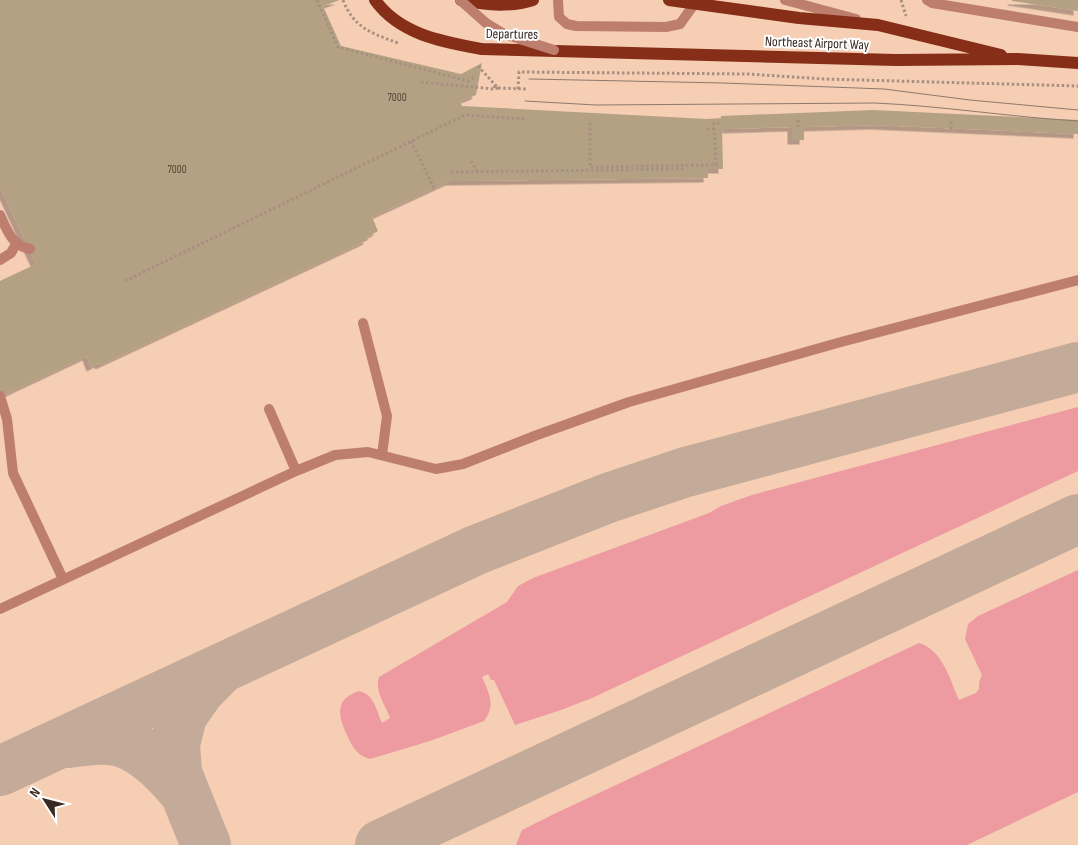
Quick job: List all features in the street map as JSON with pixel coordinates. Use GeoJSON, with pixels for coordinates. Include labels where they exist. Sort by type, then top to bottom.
{"type":"FeatureCollection","features":[{"type":"Feature","properties":{"kind":"main road","name":"Departures"},"geometry":{"type":"LineString","coordinates":[[376,0],[398,23],[438,41],[482,49],[554,50]]}},
{"type":"Feature","properties":{"kind":"main road"},"geometry":{"type":"LineString","coordinates":[[461,0],[482,4],[523,3],[533,0]]}},
{"type":"Feature","properties":{"kind":"main road"},"geometry":{"type":"LineString","coordinates":[[669,0],[800,18],[878,25],[1018,59]]}},
{"type":"Feature","properties":{"kind":"main road","name":"Northeast Airport Way"},"geometry":{"type":"LineString","coordinates":[[554,50],[896,60],[1018,59],[1078,63]]}},
{"type":"Feature","properties":{"kind":"lane","name":"Departures"},"geometry":{"type":"LineString","coordinates":[[461,0],[486,24],[504,34],[554,50]]}},
{"type":"Feature","properties":{"kind":"lane"},"geometry":{"type":"LineString","coordinates":[[558,0],[558,17],[567,24],[576,26],[666,27],[680,24],[695,4]]}},
{"type":"Feature","properties":{"kind":"lane"},"geometry":{"type":"LineString","coordinates":[[785,0],[878,25]]}},
{"type":"Feature","properties":{"kind":"lane"},"geometry":{"type":"LineString","coordinates":[[928,0],[932,3],[968,10],[1078,27]]}},
{"type":"Feature","properties":{"kind":"lane"},"geometry":{"type":"LineString","coordinates":[[0,215],[9,235],[16,244],[30,250]]}},
{"type":"Feature","properties":{"kind":"lane"},"geometry":{"type":"LineString","coordinates":[[0,260],[11,253],[16,244]]}},
{"type":"Feature","properties":{"kind":"lane"},"geometry":{"type":"LineString","coordinates":[[0,609],[335,455],[368,452],[436,469],[463,464],[629,402],[840,342],[1078,280]]}},
{"type":"Feature","properties":{"kind":"lane"},"geometry":{"type":"LineString","coordinates":[[363,322],[387,416],[382,455]]}},
{"type":"Feature","properties":{"kind":"lane"},"geometry":{"type":"LineString","coordinates":[[0,396],[6,410],[13,473],[63,580]]}},
{"type":"Feature","properties":{"kind":"lane"},"geometry":{"type":"LineString","coordinates":[[269,409],[296,472]]}},
{"type":"Feature","properties":{"kind":"path"},"geometry":{"type":"LineString","coordinates":[[317,0],[338,47],[468,81],[476,76]]}},
{"type":"Feature","properties":{"kind":"path"},"geometry":{"type":"LineString","coordinates":[[343,0],[354,20],[363,29],[398,43]]}},
{"type":"Feature","properties":{"kind":"path"},"geometry":{"type":"LineString","coordinates":[[478,66],[498,88]]}},
{"type":"Feature","properties":{"kind":"path"},"geometry":{"type":"LineString","coordinates":[[518,89],[519,72],[748,74],[824,79],[1078,86]]}},
{"type":"Feature","properties":{"kind":"path"},"geometry":{"type":"LineString","coordinates":[[421,82],[493,90],[498,88]]}},
{"type":"Feature","properties":{"kind":"path"},"geometry":{"type":"LineString","coordinates":[[493,86],[498,88],[526,89]]}},
{"type":"Feature","properties":{"kind":"path"},"geometry":{"type":"LineString","coordinates":[[125,281],[465,115],[524,119]]}},
{"type":"Feature","properties":{"kind":"path"},"geometry":{"type":"LineString","coordinates":[[798,120],[798,127]]}},
{"type":"Feature","properties":{"kind":"path"},"geometry":{"type":"LineString","coordinates":[[951,129],[952,121]]}},
{"type":"Feature","properties":{"kind":"path"},"geometry":{"type":"LineString","coordinates":[[590,123],[590,167],[674,163],[716,165],[714,123],[722,123]]}},
{"type":"Feature","properties":{"kind":"path"},"geometry":{"type":"LineString","coordinates":[[707,129],[714,129]]}},
{"type":"Feature","properties":{"kind":"path"},"geometry":{"type":"LineString","coordinates":[[411,141],[434,188]]}},
{"type":"Feature","properties":{"kind":"path"},"geometry":{"type":"LineString","coordinates":[[471,161],[477,171]]}},
{"type":"Feature","properties":{"kind":"path"},"geometry":{"type":"LineString","coordinates":[[451,172],[684,169]]}},
{"type":"Feature","properties":{"kind":"shaded area"},"geometry":{"type":"Polygon","coordinates":[[[0,0],[1078,0],[1078,845],[0,845],[0,0]]]}},
{"type":"Feature","properties":{"kind":"shaded area"},"geometry":{"type":"Polygon","coordinates":[[[1078,407],[1078,471],[592,698],[515,725],[494,680],[491,680],[488,674],[482,677],[490,699],[490,710],[484,721],[430,741],[370,759],[358,753],[347,735],[340,715],[340,709],[345,699],[359,691],[364,693],[372,699],[382,723],[390,718],[379,693],[379,677],[507,602],[518,586],[533,578],[709,513],[721,506],[752,495],[1078,407]]]}},
{"type":"Feature","properties":{"kind":"shaded area"},"geometry":{"type":"Polygon","coordinates":[[[1078,570],[1078,792],[967,845],[516,845],[522,830],[919,643],[934,652],[940,659],[959,700],[976,693],[979,689],[982,675],[965,639],[968,624],[978,616],[1078,570]]]}},
{"type":"Feature","properties":{"kind":"building"},"geometry":{"type":"Polygon","coordinates":[[[0,0],[340,0],[323,6],[341,46],[461,74],[482,63],[476,95],[460,101],[462,106],[707,119],[721,118],[721,116],[873,110],[1078,120],[1078,134],[874,125],[804,127],[804,140],[792,140],[792,127],[722,129],[723,169],[708,169],[708,178],[450,181],[372,217],[378,231],[367,237],[368,240],[100,365],[99,363],[91,367],[87,356],[0,397],[0,281],[36,264],[0,186],[0,0]]]}},
{"type":"Feature","properties":{"kind":"building"},"geometry":{"type":"Polygon","coordinates":[[[1078,0],[1078,11],[1012,1],[1078,0]]]}},
{"type":"Feature","properties":{"kind":"taxiway"},"geometry":{"type":"LineString","coordinates":[[0,771],[476,550],[608,498],[686,472],[1078,367]]}},
{"type":"Feature","properties":{"kind":"taxiway"},"geometry":{"type":"LineString","coordinates":[[380,845],[1078,519]]}},
{"type":"Feature","properties":{"kind":"taxiway"},"geometry":{"type":"LineString","coordinates":[[206,845],[177,773],[175,744],[182,716],[200,690],[220,670]]}},
{"type":"Feature","properties":{"kind":"taxiway"},"geometry":{"type":"LineString","coordinates":[[68,743],[110,740],[131,746],[151,758],[182,790]]}},
{"type":"Feature","properties":{"kind":"tram line"},"geometry":{"type":"LineString","coordinates":[[529,79],[884,89],[970,100],[1078,110]]}},
{"type":"Feature","properties":{"kind":"tram line"},"geometry":{"type":"LineString","coordinates":[[525,101],[596,105],[875,103],[1078,121]]}}]}
